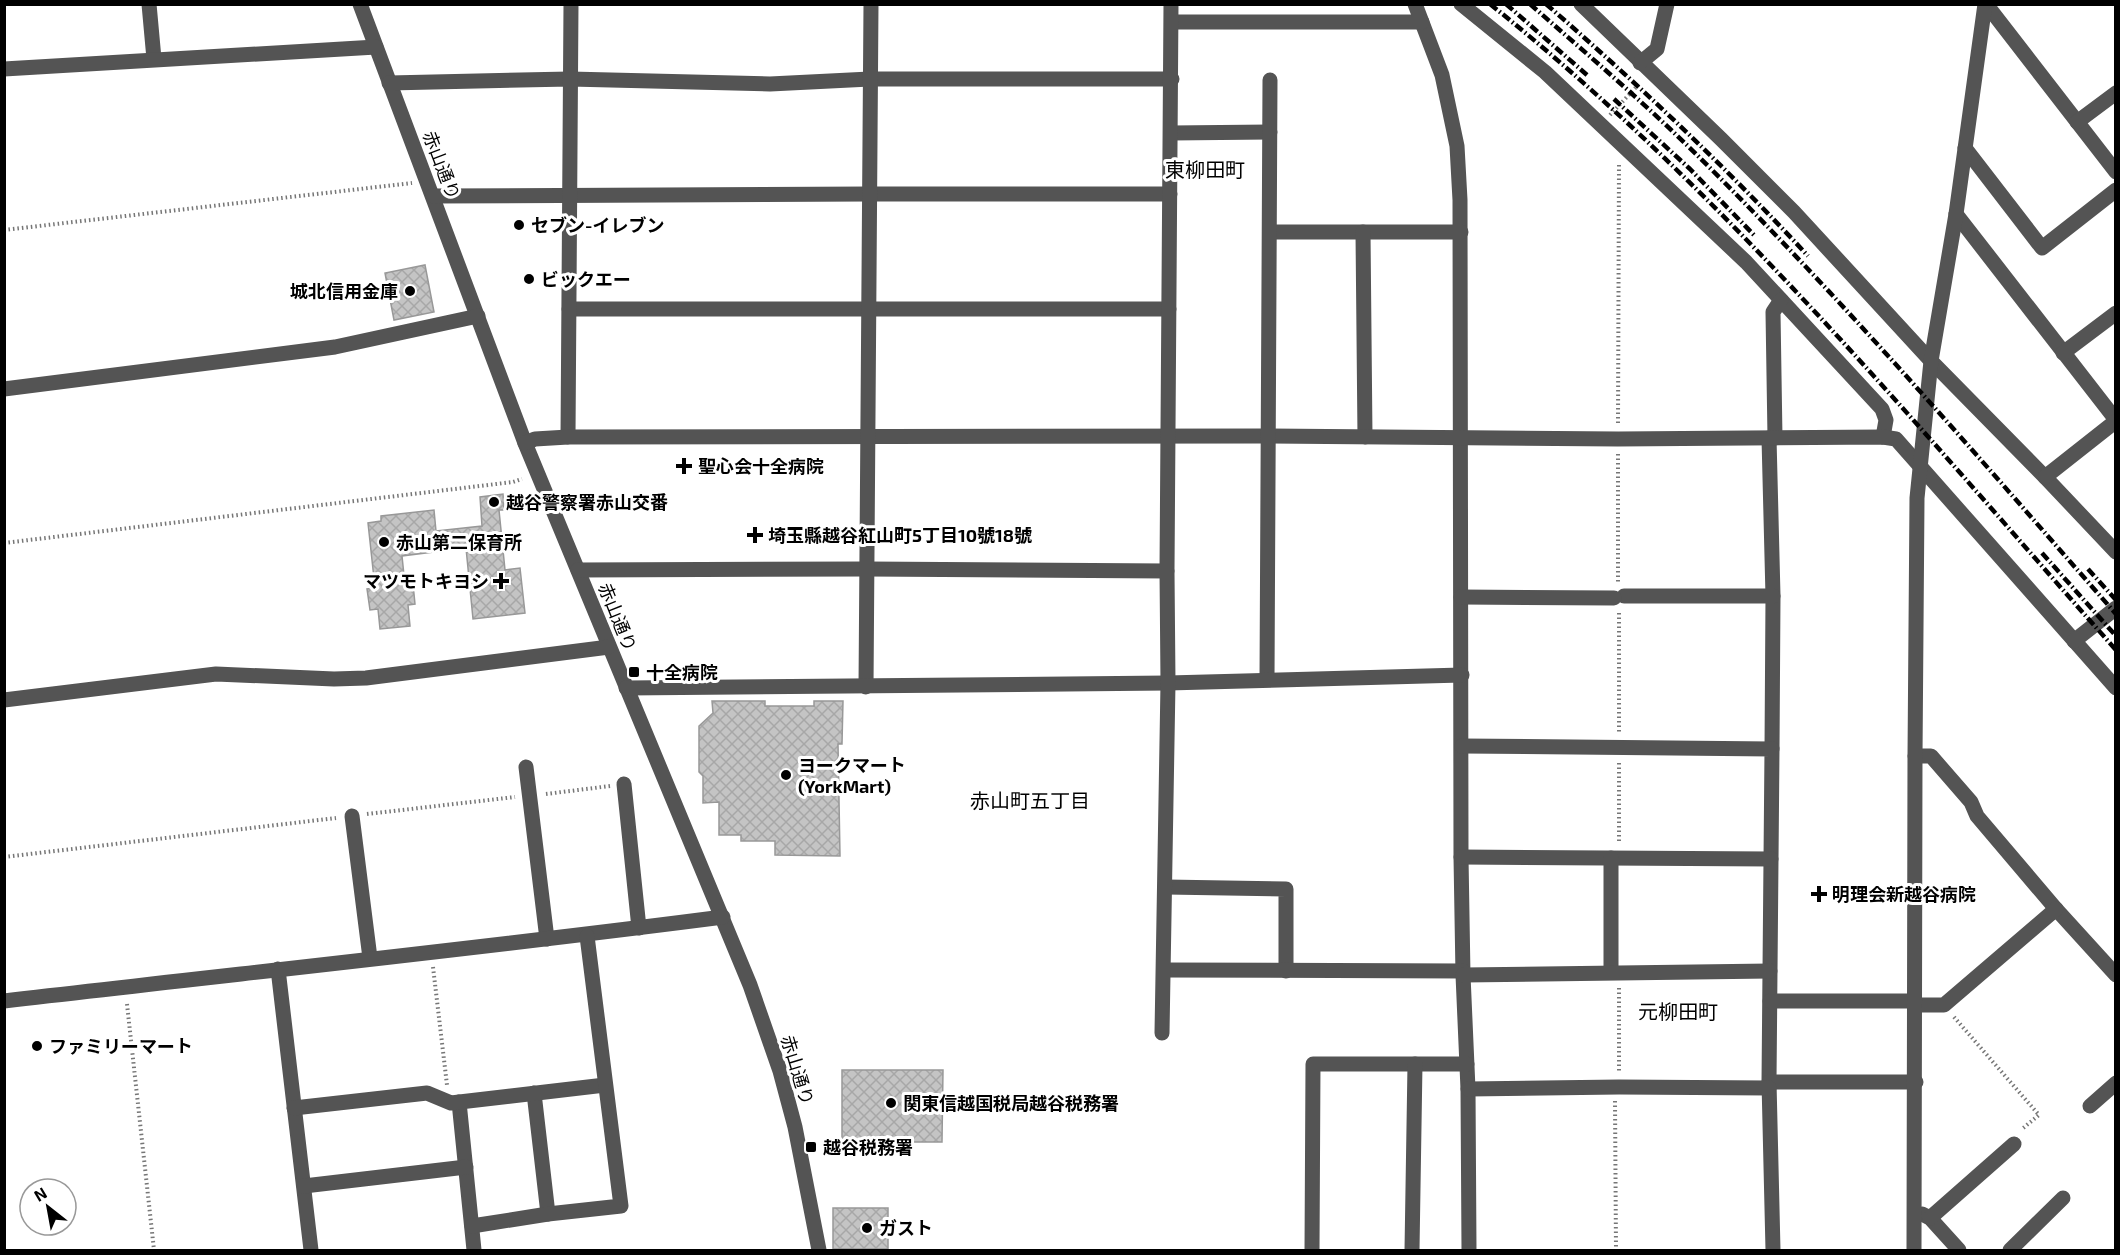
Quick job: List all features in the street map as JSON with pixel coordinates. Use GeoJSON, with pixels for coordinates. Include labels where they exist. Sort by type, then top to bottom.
{"type":"FeatureCollection","features":[{"type":"Feature","properties":{"kind":"street"},"geometry":{"type":"LineString","coordinates":[[149,4],[154,59]]}},
{"type":"Feature","properties":{"kind":"street","name":"赤山通り"},"geometry":{"type":"LineString","coordinates":[[360,4],[525,443],[750,985],[780,1071],[795,1127],[819,1251]]}},
{"type":"Feature","properties":{"kind":"street"},"geometry":{"type":"LineString","coordinates":[[568,437],[571,4]]}},
{"type":"Feature","properties":{"kind":"street"},"geometry":{"type":"LineString","coordinates":[[866,687],[871,4]]}},
{"type":"Feature","properties":{"kind":"street"},"geometry":{"type":"LineString","coordinates":[[1162,1033],[1168,683],[1172,4]]}},
{"type":"Feature","properties":{"kind":"street"},"geometry":{"type":"LineString","coordinates":[[1414,4],[1442,75],[1456,146],[1461,232],[1461,857],[1468,1089],[1469,1251]]}},
{"type":"Feature","properties":{"kind":"street"},"geometry":{"type":"LineString","coordinates":[[1461,4],[1545,72],[1746,262],[1882,409],[1886,420],[1883,437]]}},
{"type":"Feature","properties":{"kind":"street"},"geometry":{"type":"LineString","coordinates":[[1581,4],[1794,212],[1931,361],[2115,552]]}},
{"type":"Feature","properties":{"kind":"street"},"geometry":{"type":"LineString","coordinates":[[1646,68],[1657,49],[1667,4]]}},
{"type":"Feature","properties":{"kind":"street"},"geometry":{"type":"LineString","coordinates":[[1986,4],[2115,172]]}},
{"type":"Feature","properties":{"kind":"street"},"geometry":{"type":"LineString","coordinates":[[1914,1251],[1917,498],[1931,361],[1956,214],[1986,4]]}},
{"type":"Feature","properties":{"kind":"street"},"geometry":{"type":"LineString","coordinates":[[1172,22],[1422,22]]}},
{"type":"Feature","properties":{"kind":"street"},"geometry":{"type":"LineString","coordinates":[[4,69],[376,46]]}},
{"type":"Feature","properties":{"kind":"street"},"geometry":{"type":"LineString","coordinates":[[389,83],[570,79],[770,84],[870,79],[1172,79]]}},
{"type":"Feature","properties":{"kind":"street"},"geometry":{"type":"LineString","coordinates":[[1267,679],[1270,80]]}},
{"type":"Feature","properties":{"kind":"street"},"geometry":{"type":"LineString","coordinates":[[2077,122],[2115,93]]}},
{"type":"Feature","properties":{"kind":"street"},"geometry":{"type":"LineString","coordinates":[[1171,133],[1270,132]]}},
{"type":"Feature","properties":{"kind":"street"},"geometry":{"type":"LineString","coordinates":[[1965,148],[2042,248],[2115,190]]}},
{"type":"Feature","properties":{"kind":"street"},"geometry":{"type":"LineString","coordinates":[[433,196],[1170,194]]}},
{"type":"Feature","properties":{"kind":"street"},"geometry":{"type":"LineString","coordinates":[[1956,214],[2115,421],[2045,477]]}},
{"type":"Feature","properties":{"kind":"street"},"geometry":{"type":"LineString","coordinates":[[1271,232],[1461,232]]}},
{"type":"Feature","properties":{"kind":"street"},"geometry":{"type":"LineString","coordinates":[[1363,232],[1365,437]]}},
{"type":"Feature","properties":{"kind":"street"},"geometry":{"type":"LineString","coordinates":[[1773,1251],[1769,1085],[1773,312],[1781,300]]}},
{"type":"Feature","properties":{"kind":"street"},"geometry":{"type":"LineString","coordinates":[[568,309],[1169,309]]}},
{"type":"Feature","properties":{"kind":"street"},"geometry":{"type":"LineString","coordinates":[[2063,353],[2115,313]]}},
{"type":"Feature","properties":{"kind":"street"},"geometry":{"type":"LineString","coordinates":[[4,389],[335,347],[478,316]]}},
{"type":"Feature","properties":{"kind":"street"},"geometry":{"type":"LineString","coordinates":[[525,443],[535,439],[568,437],[1460,438],[1618,433],[1896,439],[2115,688]]}},
{"type":"Feature","properties":{"kind":"street"},"geometry":{"type":"LineString","coordinates":[[578,570],[1167,571]]}},
{"type":"Feature","properties":{"kind":"street"},"geometry":{"type":"LineString","coordinates":[[1461,597],[1773,596]]}},
{"type":"Feature","properties":{"kind":"street"},"geometry":{"type":"LineString","coordinates":[[2074,641],[2115,608]]}},
{"type":"Feature","properties":{"kind":"street"},"geometry":{"type":"LineString","coordinates":[[4,700],[216,674],[334,679],[366,678],[609,647]]}},
{"type":"Feature","properties":{"kind":"street"},"geometry":{"type":"LineString","coordinates":[[626,688],[1168,683],[1462,675]]}},
{"type":"Feature","properties":{"kind":"street"},"geometry":{"type":"LineString","coordinates":[[1462,746],[1772,748]]}},
{"type":"Feature","properties":{"kind":"street"},"geometry":{"type":"LineString","coordinates":[[1915,756],[1931,756],[1971,802],[1977,816],[2115,975]]}},
{"type":"Feature","properties":{"kind":"street"},"geometry":{"type":"LineString","coordinates":[[526,767],[547,939]]}},
{"type":"Feature","properties":{"kind":"street"},"geometry":{"type":"LineString","coordinates":[[624,784],[639,928]]}},
{"type":"Feature","properties":{"kind":"street"},"geometry":{"type":"LineString","coordinates":[[352,816],[370,958]]}},
{"type":"Feature","properties":{"kind":"street"},"geometry":{"type":"LineString","coordinates":[[1461,857],[1771,859]]}},
{"type":"Feature","properties":{"kind":"street"},"geometry":{"type":"LineString","coordinates":[[1615,858],[1615,973]]}},
{"type":"Feature","properties":{"kind":"street"},"geometry":{"type":"LineString","coordinates":[[1166,887],[1286,889],[1286,971]]}},
{"type":"Feature","properties":{"kind":"street"},"geometry":{"type":"LineString","coordinates":[[1770,1001],[1944,1005],[2056,909]]}},
{"type":"Feature","properties":{"kind":"street"},"geometry":{"type":"LineString","coordinates":[[4,1001],[370,958],[587,936],[723,917]]}},
{"type":"Feature","properties":{"kind":"street"},"geometry":{"type":"LineString","coordinates":[[472,1226],[621,1206],[587,936]]}},
{"type":"Feature","properties":{"kind":"street"},"geometry":{"type":"LineString","coordinates":[[278,969],[312,1251]]}},
{"type":"Feature","properties":{"kind":"street"},"geometry":{"type":"LineString","coordinates":[[1164,970],[1463,973],[1770,971]]}},
{"type":"Feature","properties":{"kind":"street"},"geometry":{"type":"LineString","coordinates":[[1312,1251],[1313,1064],[1467,1064]]}},
{"type":"Feature","properties":{"kind":"street"},"geometry":{"type":"LineString","coordinates":[[1412,1251],[1415,1064]]}},
{"type":"Feature","properties":{"kind":"street"},"geometry":{"type":"LineString","coordinates":[[1468,1089],[1916,1082]]}},
{"type":"Feature","properties":{"kind":"street"},"geometry":{"type":"LineString","coordinates":[[2090,1106],[2115,1083]]}},
{"type":"Feature","properties":{"kind":"street"},"geometry":{"type":"LineString","coordinates":[[294,1108],[427,1094],[454,1102],[605,1085]]}},
{"type":"Feature","properties":{"kind":"street"},"geometry":{"type":"LineString","coordinates":[[534,1093],[548,1214]]}},
{"type":"Feature","properties":{"kind":"street"},"geometry":{"type":"LineString","coordinates":[[454,1102],[466,1167],[474,1251]]}},
{"type":"Feature","properties":{"kind":"street"},"geometry":{"type":"LineString","coordinates":[[1930,1218],[2013,1144]]}},
{"type":"Feature","properties":{"kind":"street"},"geometry":{"type":"LineString","coordinates":[[304,1186],[466,1167]]}},
{"type":"Feature","properties":{"kind":"street"},"geometry":{"type":"LineString","coordinates":[[2010,1251],[2063,1198]]}},
{"type":"Feature","properties":{"kind":"street"},"geometry":{"type":"LineString","coordinates":[[1913,1213],[1930,1218],[1959,1251]]}},
{"type":"Feature","properties":{"kind":"path"},"geometry":{"type":"LineString","coordinates":[[1602,124],[1646,68]]}},
{"type":"Feature","properties":{"kind":"path"},"geometry":{"type":"LineString","coordinates":[[1615,858],[1619,747],[1619,140]]}},
{"type":"Feature","properties":{"kind":"path"},"geometry":{"type":"LineString","coordinates":[[4,230],[427,182]]}},
{"type":"Feature","properties":{"kind":"path"},"geometry":{"type":"LineString","coordinates":[[4,543],[522,479]]}},
{"type":"Feature","properties":{"kind":"path"},"geometry":{"type":"LineString","coordinates":[[431,952],[454,1102]]}},
{"type":"Feature","properties":{"kind":"path"},"geometry":{"type":"LineString","coordinates":[[1615,973],[1616,1251]]}},
{"type":"Feature","properties":{"kind":"path"},"geometry":{"type":"LineString","coordinates":[[126,997],[154,1251]]}},
{"type":"Feature","properties":{"kind":"path"},"geometry":{"type":"LineString","coordinates":[[1944,1005],[2038,1115],[2010,1140],[2013,1144]]}},
{"type":"Feature","properties":{"kind":"building"},"geometry":{"type":"Polygon","coordinates":[[[425,265],[434,312],[394,320],[385,273],[425,265]]]}},
{"type":"Feature","properties":{"kind":"building"},"geometry":{"type":"Polygon","coordinates":[[[503,494],[504,510],[499,510],[505,570],[520,568],[525,613],[473,619],[466,548],[402,556],[405,585],[413,584],[415,604],[408,605],[410,626],[380,629],[378,609],[370,610],[367,589],[375,588],[368,523],[381,521],[381,516],[434,510],[436,531],[482,526],[480,497],[503,494]]]}},
{"type":"Feature","properties":{"kind":"building"},"geometry":{"type":"Polygon","coordinates":[[[712,701],[765,701],[765,706],[814,706],[814,701],[843,701],[842,744],[838,744],[840,856],[775,855],[775,841],[741,841],[741,835],[719,835],[719,802],[703,803],[703,776],[699,772],[699,726],[713,713],[712,701]]]}},
{"type":"Feature","properties":{"kind":"building"},"geometry":{"type":"Polygon","coordinates":[[[842,1070],[943,1070],[942,1142],[842,1142],[842,1070]]]}},
{"type":"Feature","properties":{"kind":"building"},"geometry":{"type":"Polygon","coordinates":[[[833,1208],[888,1208],[888,1249],[833,1249],[833,1208]]]}},
{"type":"Feature","properties":{"kind":"railway"},"geometry":{"type":"LineString","coordinates":[[1490,4],[1576,77],[1659,153],[1739,232],[1892,397],[2116,650]]}},
{"type":"Feature","properties":{"kind":"railway"},"geometry":{"type":"LineString","coordinates":[[1506,4],[1587,75]]}},
{"type":"Feature","properties":{"kind":"railway"},"geometry":{"type":"LineString","coordinates":[[1530,4],[1660,119],[1755,214],[1913,383],[2116,614]]}},
{"type":"Feature","properties":{"kind":"railway"},"geometry":{"type":"LineString","coordinates":[[1546,4],[1681,127],[1808,256]]}},
{"type":"Feature","properties":{"kind":"railway"},"geometry":{"type":"LineString","coordinates":[[1614,99],[1690,169],[1754,235]]}},
{"type":"Feature","properties":{"kind":"railway"},"geometry":{"type":"LineString","coordinates":[[2042,553],[2116,636]]}},
{"type":"Feature","properties":{"kind":"railway"},"geometry":{"type":"LineString","coordinates":[[2088,569],[2116,600]]}},
{"type":"Feature","properties":{"kind":"place","name":"セブン-イレブン"},"geometry":{"type":"Point","coordinates":[519,225]}},
{"type":"Feature","properties":{"kind":"place","name":"ビックエー"},"geometry":{"type":"Point","coordinates":[529,279]}},
{"type":"Feature","properties":{"kind":"place","name":"城北信用金庫"},"geometry":{"type":"Point","coordinates":[410,291]}},
{"type":"Feature","properties":{"kind":"place","name":"聖心会十全病院"},"geometry":{"type":"Point","coordinates":[684,466]}},
{"type":"Feature","properties":{"kind":"place","name":"越谷警察署赤山交番"},"geometry":{"type":"Point","coordinates":[494,502]}},
{"type":"Feature","properties":{"kind":"place","name":"埼玉縣越谷紅山町5丁目10號18號"},"geometry":{"type":"Point","coordinates":[755,535]}},
{"type":"Feature","properties":{"kind":"place","name":"赤山第二保育所"},"geometry":{"type":"Point","coordinates":[384,542]}},
{"type":"Feature","properties":{"kind":"place","name":"マツモトキヨシ"},"geometry":{"type":"Point","coordinates":[501,581]}},
{"type":"Feature","properties":{"kind":"place","name":"十全病院"},"geometry":{"type":"Point","coordinates":[634,672]}},
{"type":"Feature","properties":{"kind":"place","name":"ヨークマート (YorkMart)"},"geometry":{"type":"Point","coordinates":[786,775]}},
{"type":"Feature","properties":{"kind":"place","name":"明理会新越谷病院"},"geometry":{"type":"Point","coordinates":[1819,894]}},
{"type":"Feature","properties":{"kind":"place","name":"ファミリーマート"},"geometry":{"type":"Point","coordinates":[37,1046]}},
{"type":"Feature","properties":{"kind":"place","name":"関東信越国税局越谷税務署"},"geometry":{"type":"Point","coordinates":[891,1103]}},
{"type":"Feature","properties":{"kind":"place","name":"越谷税務署"},"geometry":{"type":"Point","coordinates":[811,1147]}},
{"type":"Feature","properties":{"kind":"place","name":"ガスト"},"geometry":{"type":"Point","coordinates":[867,1228]}},
{"type":"Feature","properties":{"kind":"district","name":"東柳田町"},"geometry":{"type":"Point","coordinates":[1205,169]}},
{"type":"Feature","properties":{"kind":"district","name":"赤山町五丁目"},"geometry":{"type":"Point","coordinates":[1030,800]}},
{"type":"Feature","properties":{"kind":"district","name":"元柳田町"},"geometry":{"type":"Point","coordinates":[1678,1011]}}]}
